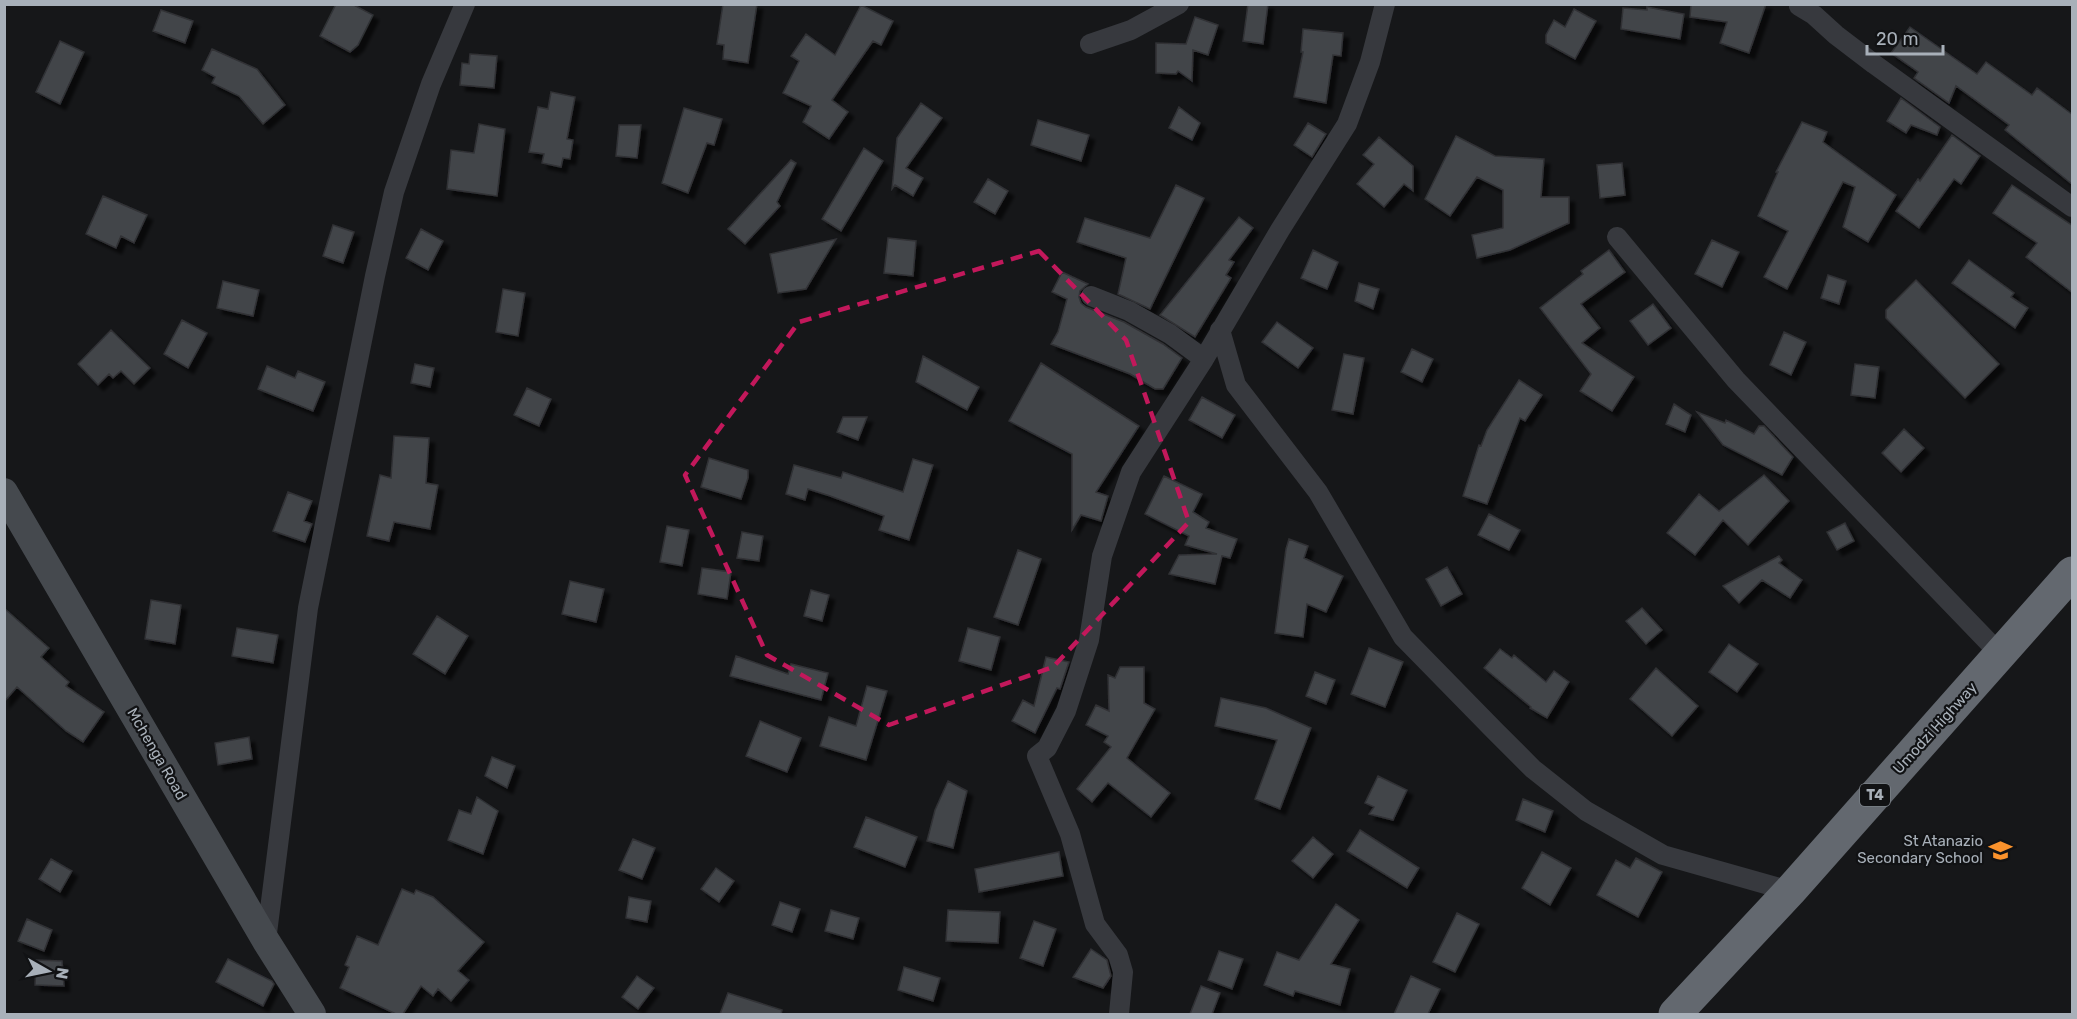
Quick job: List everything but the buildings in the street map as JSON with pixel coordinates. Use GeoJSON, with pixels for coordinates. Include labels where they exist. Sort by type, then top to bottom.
{"type":"FeatureCollection","features":[{"type":"Feature","properties":{"kind":"highway","name":"Umodzi Highway"},"geometry":{"type":"LineString","coordinates":[[1675,1014],[1790,891],[2073,573]]}},
{"type":"Feature","properties":{"kind":"street"},"geometry":{"type":"LineString","coordinates":[[266,941],[308,608],[375,276],[393,192],[431,84],[465,4]]}},
{"type":"Feature","properties":{"kind":"street"},"geometry":{"type":"LineString","coordinates":[[1090,44],[1131,30],[1179,4]]}},
{"type":"Feature","properties":{"kind":"street"},"geometry":{"type":"LineString","coordinates":[[1119,1014],[1123,972],[1118,955],[1095,924],[1070,834],[1038,756],[1047,748],[1066,711],[1089,640],[1102,556],[1131,472],[1204,359],[1347,124],[1370,62],[1385,4]]}},
{"type":"Feature","properties":{"kind":"street"},"geometry":{"type":"LineString","coordinates":[[1799,6],[1814,15],[1874,64],[2073,207]]}},
{"type":"Feature","properties":{"kind":"street"},"geometry":{"type":"LineString","coordinates":[[1617,237],[1736,380],[2001,654]]}},
{"type":"Feature","properties":{"kind":"street"},"geometry":{"type":"LineString","coordinates":[[1091,296],[1129,310],[1170,334],[1204,359]]}},
{"type":"Feature","properties":{"kind":"street"},"geometry":{"type":"LineString","coordinates":[[1220,330],[1236,385],[1318,492],[1403,637],[1502,739],[1533,769],[1586,811],[1663,855],[1790,891]]}},
{"type":"Feature","properties":{"kind":"street","name":"Mchenga Road"},"geometry":{"type":"LineString","coordinates":[[4,492],[266,941],[312,1014]]}},
{"type":"Feature","properties":{"kind":"highlighted area"},"geometry":{"type":"Polygon","coordinates":[[[1039,251],[1126,340],[1189,522],[1053,667],[889,725],[767,655],[685,475],[799,322],[1039,251]]]}},
{"type":"Feature","properties":{"kind":"place","name":"St Atanazio Secondary School"},"geometry":{"type":"Point","coordinates":[2001,850]}}]}
